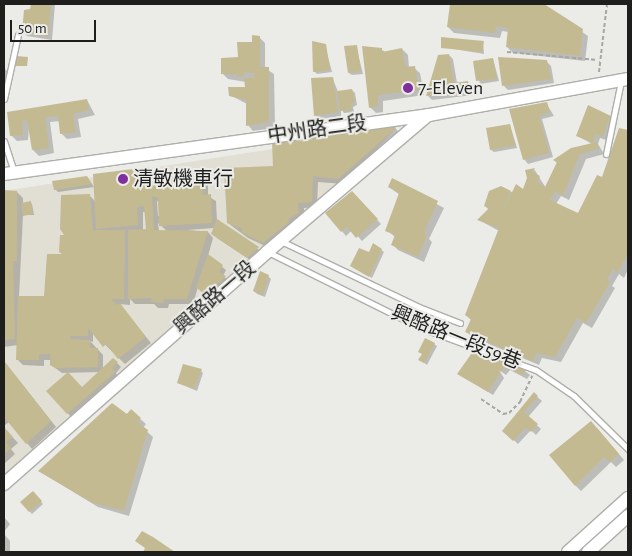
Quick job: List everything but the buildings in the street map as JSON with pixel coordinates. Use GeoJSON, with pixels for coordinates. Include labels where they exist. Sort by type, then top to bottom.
{"type":"FeatureCollection","features":[{"type":"Feature","properties":{"kind":"street","name":"中州路二段"},"geometry":{"type":"LineString","coordinates":[[10,174],[429,114],[599,82],[624,80]]}},
{"type":"Feature","properties":{"kind":"street","name":"興酪路一段"},"geometry":{"type":"LineString","coordinates":[[4,484],[280,240],[429,114]]}},
{"type":"Feature","properties":{"kind":"street"},"geometry":{"type":"LineString","coordinates":[[568,552],[628,498]]}},
{"type":"Feature","properties":{"kind":"street"},"geometry":{"type":"LineString","coordinates":[[588,552],[628,516]]}},
{"type":"Feature","properties":{"kind":"lane"},"geometry":{"type":"LineString","coordinates":[[4,99],[18,35]]}},
{"type":"Feature","properties":{"kind":"lane"},"geometry":{"type":"LineString","coordinates":[[606,154],[624,80]]}},
{"type":"Feature","properties":{"kind":"lane"},"geometry":{"type":"LineString","coordinates":[[4,141],[10,174]]}},
{"type":"Feature","properties":{"kind":"lane"},"geometry":{"type":"LineString","coordinates":[[280,240],[419,307],[460,323]]}},
{"type":"Feature","properties":{"kind":"lane","name":"興酪路一段59巷"},"geometry":{"type":"LineString","coordinates":[[267,252],[421,328],[536,370],[574,396],[628,448]]}},
{"type":"Feature","properties":{"kind":"path"},"geometry":{"type":"LineString","coordinates":[[599,82],[598,60],[607,4]]}},
{"type":"Feature","properties":{"kind":"path"},"geometry":{"type":"LineString","coordinates":[[506,52],[598,60]]}},
{"type":"Feature","properties":{"kind":"path"},"geometry":{"type":"LineString","coordinates":[[481,399],[503,414],[509,413],[520,402],[536,370]]}},
{"type":"Feature","properties":{"kind":"shaded area"},"geometry":{"type":"Polygon","coordinates":[[[394,130],[375,151],[4,476],[4,191],[394,130]]]}},
{"type":"Feature","properties":{"kind":"place","name":"7-Eleven"},"geometry":{"type":"Point","coordinates":[408,88]}},
{"type":"Feature","properties":{"kind":"place","name":"清敏機車行"},"geometry":{"type":"Point","coordinates":[123,179]}}]}
